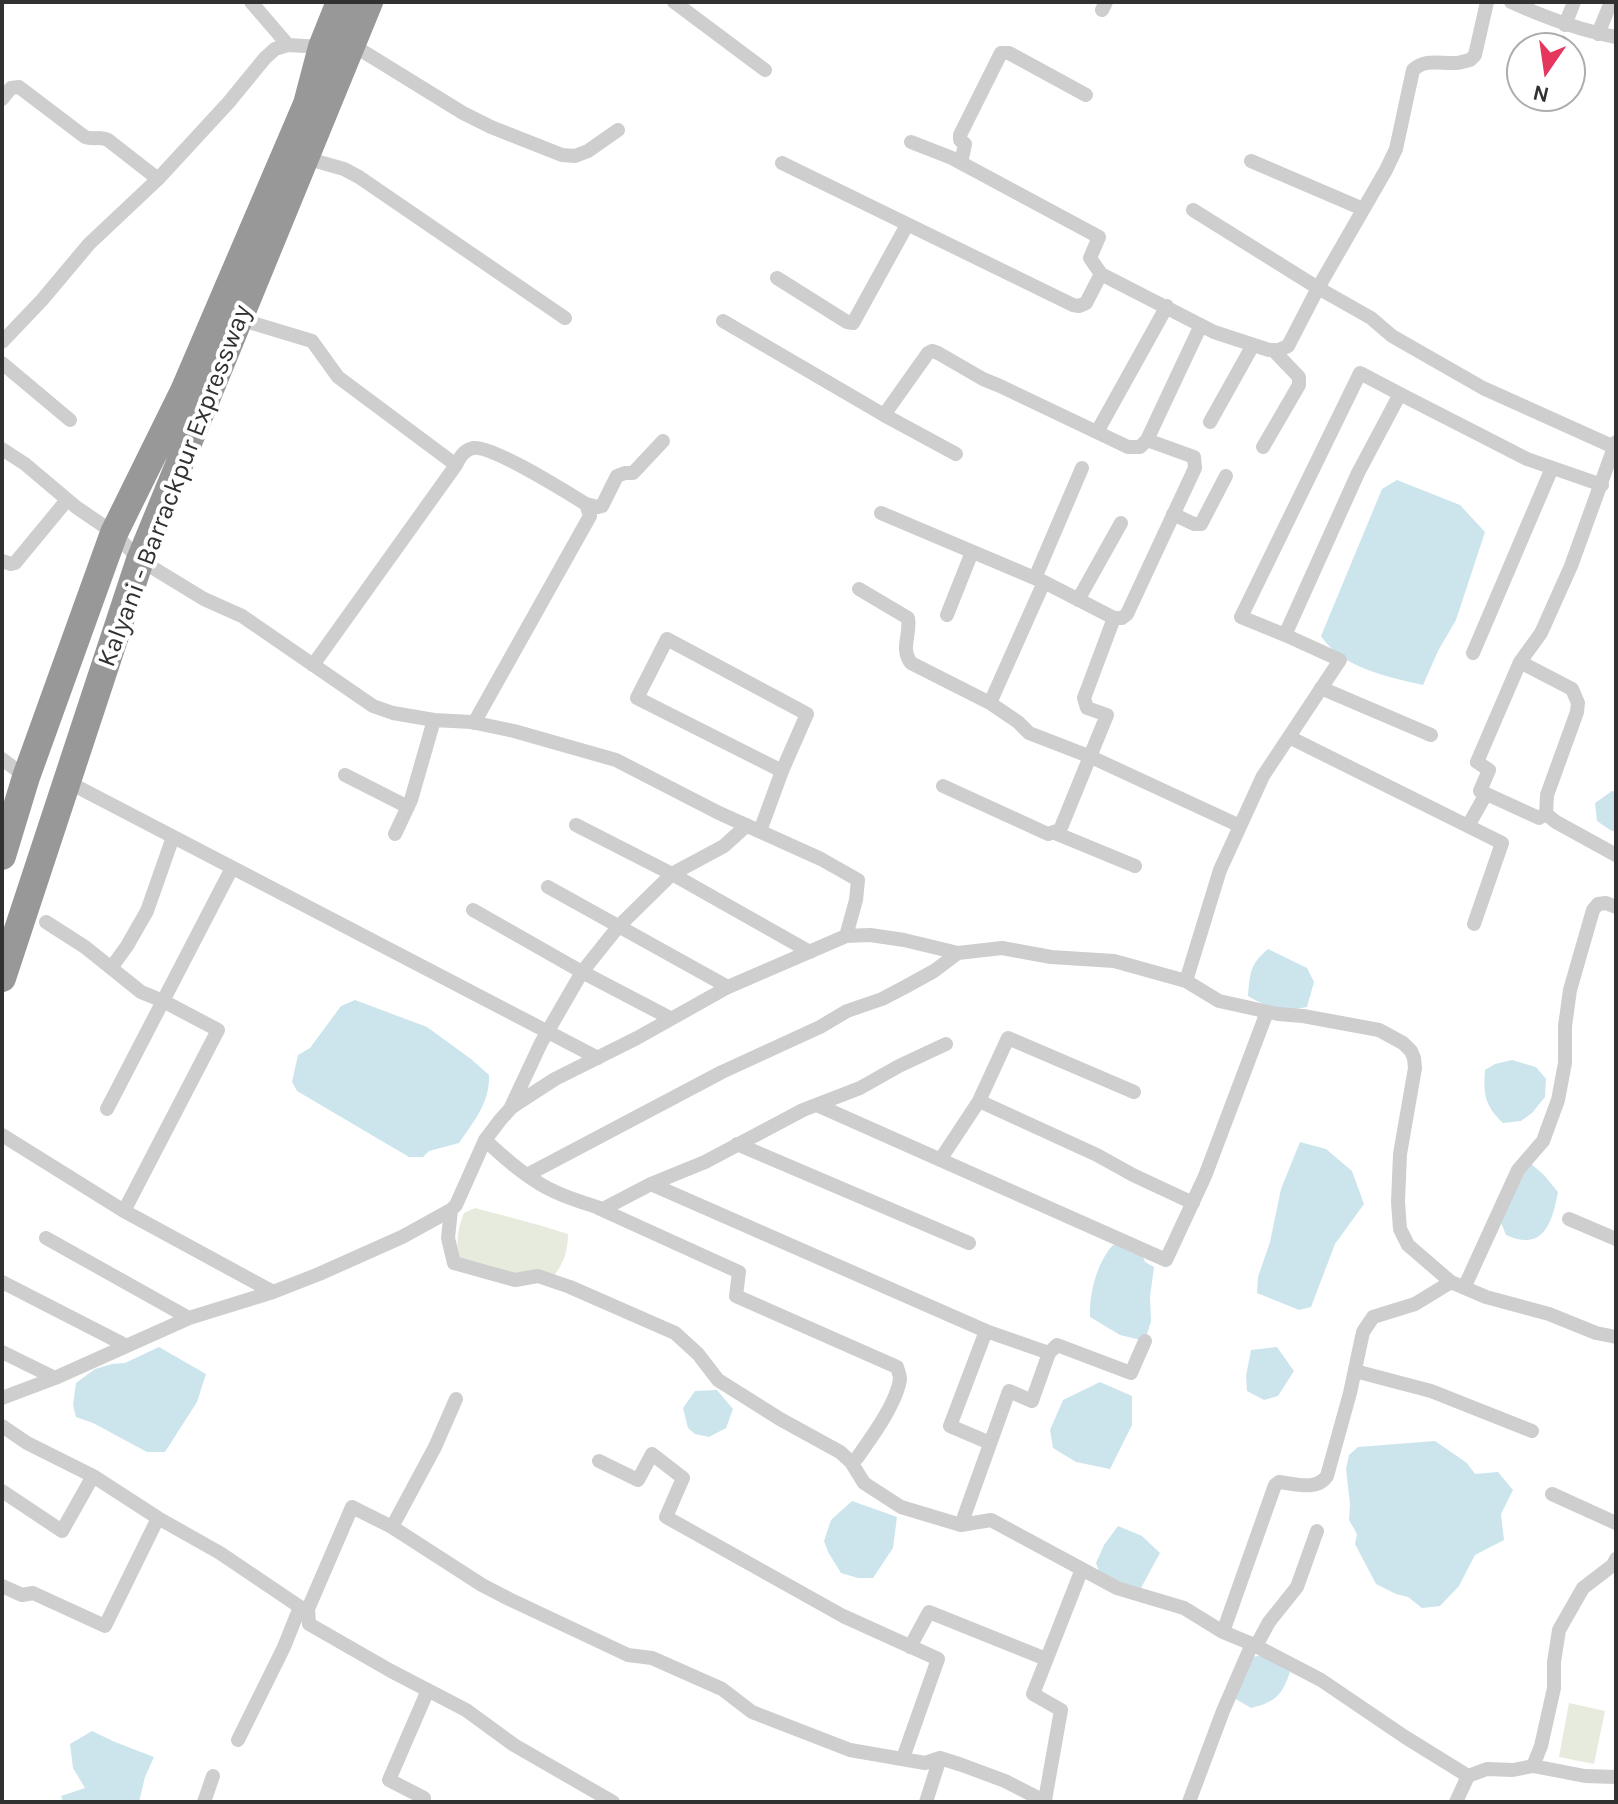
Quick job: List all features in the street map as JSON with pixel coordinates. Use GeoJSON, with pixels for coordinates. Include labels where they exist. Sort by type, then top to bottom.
{"type":"FeatureCollection","features":[{"type":"Feature","properties":{"kind":"highway"},"geometry":{"type":"LineString","coordinates":[[2,856],[26,777],[114,533],[184,391],[307,104],[339,50],[340,2]]}},
{"type":"Feature","properties":{"kind":"highway","name":"Kalyani - Barrackpur Expressway"},"geometry":{"type":"LineString","coordinates":[[2,978],[140,560],[305,158],[339,50],[369,2]]}},
{"type":"Feature","properties":{"kind":"street"},"geometry":{"type":"LineString","coordinates":[[251,2],[288,45]]}},
{"type":"Feature","properties":{"kind":"street"},"geometry":{"type":"LineString","coordinates":[[674,2],[765,70]]}},
{"type":"Feature","properties":{"kind":"street"},"geometry":{"type":"LineString","coordinates":[[911,142],[961,163],[1099,237],[1090,258],[1101,274],[1214,332],[1273,350],[1288,346],[1386,170],[1396,149],[1413,70],[1426,62],[1470,60],[1475,55],[1487,2]]}},
{"type":"Feature","properties":{"kind":"street"},"geometry":{"type":"LineString","coordinates":[[1511,2],[1565,25],[1616,37]]}},
{"type":"Feature","properties":{"kind":"street"},"geometry":{"type":"LineString","coordinates":[[1565,25],[1574,2]]}},
{"type":"Feature","properties":{"kind":"street"},"geometry":{"type":"LineString","coordinates":[[1598,34],[1611,2]]}},
{"type":"Feature","properties":{"kind":"street"},"geometry":{"type":"LineString","coordinates":[[2,342],[89,244],[158,179],[275,49],[288,45],[339,50],[491,127],[562,155],[575,156],[588,151],[618,130]]}},
{"type":"Feature","properties":{"kind":"street"},"geometry":{"type":"LineString","coordinates":[[961,163],[965,144],[960,140],[960,135],[1001,53],[1009,53],[1086,95]]}},
{"type":"Feature","properties":{"kind":"street"},"geometry":{"type":"LineString","coordinates":[[2,99],[11,88],[19,87],[85,137],[104,137],[158,179]]}},
{"type":"Feature","properties":{"kind":"street"},"geometry":{"type":"LineString","coordinates":[[305,158],[344,169],[359,177],[565,318]]}},
{"type":"Feature","properties":{"kind":"street"},"geometry":{"type":"LineString","coordinates":[[1251,161],[1363,209]]}},
{"type":"Feature","properties":{"kind":"street"},"geometry":{"type":"LineString","coordinates":[[782,163],[1073,305],[1086,303],[1101,274]]}},
{"type":"Feature","properties":{"kind":"street"},"geometry":{"type":"LineString","coordinates":[[1193,210],[1371,318],[1392,336],[1483,388],[1615,444],[1571,566],[1541,633],[1520,662],[1477,762],[1489,770],[1480,791],[1539,818],[1546,814]]}},
{"type":"Feature","properties":{"kind":"street"},"geometry":{"type":"LineString","coordinates":[[777,278],[853,323],[907,225]]}},
{"type":"Feature","properties":{"kind":"street"},"geometry":{"type":"LineString","coordinates":[[1097,432],[1167,306]]}},
{"type":"Feature","properties":{"kind":"street"},"geometry":{"type":"LineString","coordinates":[[239,319],[312,341],[338,377],[456,465]]}},
{"type":"Feature","properties":{"kind":"street"},"geometry":{"type":"LineString","coordinates":[[723,321],[956,454]]}},
{"type":"Feature","properties":{"kind":"street"},"geometry":{"type":"LineString","coordinates":[[884,415],[932,351],[983,379],[1128,447],[1140,447],[1147,440],[1201,325]]}},
{"type":"Feature","properties":{"kind":"street"},"geometry":{"type":"LineString","coordinates":[[1210,422],[1253,345]]}},
{"type":"Feature","properties":{"kind":"street"},"geometry":{"type":"LineString","coordinates":[[1263,447],[1299,385],[1299,377],[1273,350]]}},
{"type":"Feature","properties":{"kind":"street"},"geometry":{"type":"LineString","coordinates":[[2,363],[70,420]]}},
{"type":"Feature","properties":{"kind":"street"},"geometry":{"type":"LineString","coordinates":[[1186,981],[1220,870],[1263,776],[1340,660],[1241,617],[1360,373],[1527,459],[1602,485]]}},
{"type":"Feature","properties":{"kind":"street"},"geometry":{"type":"LineString","coordinates":[[1285,635],[1358,473],[1400,394]]}},
{"type":"Feature","properties":{"kind":"street"},"geometry":{"type":"LineString","coordinates":[[881,513],[1039,580],[1114,618],[1122,618],[1127,614],[1195,468],[1194,457],[1147,440]]}},
{"type":"Feature","properties":{"kind":"street"},"geometry":{"type":"LineString","coordinates":[[313,665],[464,452],[470,448],[478,447],[513,461],[586,504],[598,507],[606,501],[617,476],[633,473],[663,441]]}},
{"type":"Feature","properties":{"kind":"street"},"geometry":{"type":"LineString","coordinates":[[2,449],[114,533],[140,560],[204,599],[242,616],[373,706],[393,713],[514,731],[616,760],[858,880],[846,936]]}},
{"type":"Feature","properties":{"kind":"street"},"geometry":{"type":"LineString","coordinates":[[990,703],[1082,468]]}},
{"type":"Feature","properties":{"kind":"street"},"geometry":{"type":"LineString","coordinates":[[1473,653],[1552,468]]}},
{"type":"Feature","properties":{"kind":"street"},"geometry":{"type":"LineString","coordinates":[[1173,514],[1201,524],[1226,476]]}},
{"type":"Feature","properties":{"kind":"street"},"geometry":{"type":"LineString","coordinates":[[2,561],[15,563],[67,500]]}},
{"type":"Feature","properties":{"kind":"street"},"geometry":{"type":"LineString","coordinates":[[474,723],[590,516],[586,504]]}},
{"type":"Feature","properties":{"kind":"street"},"geometry":{"type":"LineString","coordinates":[[1078,600],[1121,523]]}},
{"type":"Feature","properties":{"kind":"street"},"geometry":{"type":"LineString","coordinates":[[947,615],[972,552]]}},
{"type":"Feature","properties":{"kind":"street"},"geometry":{"type":"LineString","coordinates":[[859,589],[908,618],[905,651],[911,663],[990,703],[1029,733],[1091,757],[1240,826]]}},
{"type":"Feature","properties":{"kind":"street"},"geometry":{"type":"LineString","coordinates":[[943,786],[1048,834],[1060,830],[1107,715],[1087,708],[1084,698],[1114,618]]}},
{"type":"Feature","properties":{"kind":"street"},"geometry":{"type":"LineString","coordinates":[[2,1398],[55,1378],[189,1318],[273,1292],[391,1242],[456,1205],[485,1140],[511,1108],[548,1030],[582,972],[618,927],[672,874],[754,828],[782,771],[807,714],[667,639],[637,698],[782,771]]}},
{"type":"Feature","properties":{"kind":"street"},"geometry":{"type":"LineString","coordinates":[[1520,662],[1572,689],[1578,703],[1547,795],[1546,814]]}},
{"type":"Feature","properties":{"kind":"street"},"geometry":{"type":"LineString","coordinates":[[1321,688],[1431,735]]}},
{"type":"Feature","properties":{"kind":"street"},"geometry":{"type":"LineString","coordinates":[[395,834],[408,807],[434,720]]}},
{"type":"Feature","properties":{"kind":"street"},"geometry":{"type":"LineString","coordinates":[[1289,737],[1502,843],[1474,924]]}},
{"type":"Feature","properties":{"kind":"street"},"geometry":{"type":"LineString","coordinates":[[2,759],[26,777]]}},
{"type":"Feature","properties":{"kind":"street"},"geometry":{"type":"LineString","coordinates":[[345,775],[408,807]]}},
{"type":"Feature","properties":{"kind":"street"},"geometry":{"type":"LineString","coordinates":[[66,781],[598,1058]]}},
{"type":"Feature","properties":{"kind":"street"},"geometry":{"type":"LineString","coordinates":[[1468,826],[1486,794]]}},
{"type":"Feature","properties":{"kind":"street"},"geometry":{"type":"LineString","coordinates":[[1546,814],[1616,855]]}},
{"type":"Feature","properties":{"kind":"street"},"geometry":{"type":"LineString","coordinates":[[576,825],[672,874],[810,952]]}},
{"type":"Feature","properties":{"kind":"street"},"geometry":{"type":"LineString","coordinates":[[1055,833],[1135,866]]}},
{"type":"Feature","properties":{"kind":"street"},"geometry":{"type":"LineString","coordinates":[[111,968],[147,911],[173,837]]}},
{"type":"Feature","properties":{"kind":"street"},"geometry":{"type":"LineString","coordinates":[[107,1109],[232,868]]}},
{"type":"Feature","properties":{"kind":"street"},"geometry":{"type":"LineString","coordinates":[[548,887],[728,987]]}},
{"type":"Feature","properties":{"kind":"street"},"geometry":{"type":"LineString","coordinates":[[1223,1632],[1275,1485],[1279,1482],[1317,1485],[1327,1476],[1363,1332],[1373,1317],[1415,1304],[1458,1285],[1518,1170],[1543,1141],[1558,1100],[1565,1063],[1565,1026],[1570,990],[1593,910],[1598,904],[1616,907]]}},
{"type":"Feature","properties":{"kind":"street"},"geometry":{"type":"LineString","coordinates":[[473,910],[670,1018]]}},
{"type":"Feature","properties":{"kind":"street"},"geometry":{"type":"LineString","coordinates":[[46,922],[85,947],[141,992],[218,1030],[124,1211]]}},
{"type":"Feature","properties":{"kind":"street"},"geometry":{"type":"LineString","coordinates":[[511,1108],[555,1079],[728,987],[846,936],[870,935],[904,940],[958,953],[1002,948],[1051,957],[1105,959],[1186,981],[1219,1001],[1379,1030],[1403,1043],[1411,1051],[1415,1068],[1400,1154],[1398,1202],[1400,1229],[1408,1245],[1458,1285],[1486,1297],[1616,1337]]}},
{"type":"Feature","properties":{"kind":"street"},"geometry":{"type":"LineString","coordinates":[[527,1175],[722,1072],[820,1027],[847,1011],[882,999],[934,971],[958,953]]}},
{"type":"Feature","properties":{"kind":"street"},"geometry":{"type":"LineString","coordinates":[[817,1105],[1166,1260],[1205,1176],[1267,1012]]}},
{"type":"Feature","properties":{"kind":"street"},"geometry":{"type":"LineString","coordinates":[[940,1160],[979,1101],[1008,1038],[1134,1092]]}},
{"type":"Feature","properties":{"kind":"street"},"geometry":{"type":"LineString","coordinates":[[598,1208],[603,1209],[651,1184],[705,1162],[803,1110],[860,1088],[946,1044]]}},
{"type":"Feature","properties":{"kind":"street"},"geometry":{"type":"LineString","coordinates":[[979,1101],[1193,1203]]}},
{"type":"Feature","properties":{"kind":"street"},"geometry":{"type":"LineString","coordinates":[[2,1135],[124,1211],[273,1292]]}},
{"type":"Feature","properties":{"kind":"street"},"geometry":{"type":"LineString","coordinates":[[485,1140],[535,1182],[739,1272],[736,1296],[897,1367],[900,1377],[887,1412],[857,1458],[851,1462]]}},
{"type":"Feature","properties":{"kind":"street"},"geometry":{"type":"LineString","coordinates":[[737,1144],[969,1243]]}},
{"type":"Feature","properties":{"kind":"street"},"geometry":{"type":"LineString","coordinates":[[651,1184],[986,1331],[1049,1353]]}},
{"type":"Feature","properties":{"kind":"street"},"geometry":{"type":"LineString","coordinates":[[451,1210],[448,1238],[454,1263],[515,1280],[538,1276],[675,1333],[698,1354],[718,1380],[840,1452],[851,1462],[864,1483],[901,1507],[961,1525],[991,1520],[1117,1588],[1184,1608],[1223,1632],[1321,1680],[1468,1776]]}},
{"type":"Feature","properties":{"kind":"street"},"geometry":{"type":"LineString","coordinates":[[1569,1219],[1616,1239]]}},
{"type":"Feature","properties":{"kind":"street"},"geometry":{"type":"LineString","coordinates":[[46,1238],[189,1318]]}},
{"type":"Feature","properties":{"kind":"street"},"geometry":{"type":"LineString","coordinates":[[2,1282],[125,1345]]}},
{"type":"Feature","properties":{"kind":"street"},"geometry":{"type":"LineString","coordinates":[[986,1331],[950,1426],[990,1443]]}},
{"type":"Feature","properties":{"kind":"street"},"geometry":{"type":"LineString","coordinates":[[961,1525],[1009,1391],[1032,1401],[1049,1353],[1057,1345],[1131,1373],[1145,1341]]}},
{"type":"Feature","properties":{"kind":"street"},"geometry":{"type":"LineString","coordinates":[[2,1352],[55,1378]]}},
{"type":"Feature","properties":{"kind":"street"},"geometry":{"type":"LineString","coordinates":[[1355,1371],[1431,1391],[1532,1431]]}},
{"type":"Feature","properties":{"kind":"street"},"geometry":{"type":"LineString","coordinates":[[392,1527],[435,1447],[456,1399]]}},
{"type":"Feature","properties":{"kind":"street"},"geometry":{"type":"LineString","coordinates":[[4,1431],[93,1476],[220,1553],[304,1608],[309,1624],[466,1710],[514,1745],[613,1802]]}},
{"type":"Feature","properties":{"kind":"street"},"geometry":{"type":"LineString","coordinates":[[599,1461],[638,1480],[652,1454],[683,1478],[666,1517],[843,1616],[938,1659],[903,1758]]}},
{"type":"Feature","properties":{"kind":"street"},"geometry":{"type":"LineString","coordinates":[[2,1491],[62,1531],[93,1476]]}},
{"type":"Feature","properties":{"kind":"street"},"geometry":{"type":"LineString","coordinates":[[1552,1494],[1616,1523]]}},
{"type":"Feature","properties":{"kind":"street"},"geometry":{"type":"LineString","coordinates":[[238,1740],[352,1507],[392,1527],[509,1599],[628,1655],[652,1658],[722,1689],[752,1712],[850,1750],[925,1763],[940,1758],[1005,1781],[1046,1801],[1061,1710],[1033,1694],[1082,1569]]}},
{"type":"Feature","properties":{"kind":"street"},"geometry":{"type":"LineString","coordinates":[[2,1586],[22,1595],[33,1593],[105,1626],[158,1518]]}},
{"type":"Feature","properties":{"kind":"street"},"geometry":{"type":"LineString","coordinates":[[1189,1802],[1223,1711],[1254,1645],[1297,1587],[1317,1531]]}},
{"type":"Feature","properties":{"kind":"street"},"geometry":{"type":"LineString","coordinates":[[1533,1766],[1541,1746],[1554,1688],[1559,1630],[1583,1588],[1613,1565],[1616,1559]]}},
{"type":"Feature","properties":{"kind":"street"},"geometry":{"type":"LineString","coordinates":[[910,1647],[929,1612],[1046,1659]]}},
{"type":"Feature","properties":{"kind":"street"},"geometry":{"type":"LineString","coordinates":[[422,1802],[424,1798],[389,1780],[428,1690]]}},
{"type":"Feature","properties":{"kind":"street"},"geometry":{"type":"LineString","coordinates":[[926,1802],[940,1758]]}},
{"type":"Feature","properties":{"kind":"street"},"geometry":{"type":"LineString","coordinates":[[1456,1802],[1468,1776],[1487,1769],[1513,1770],[1533,1766],[1585,1776],[1616,1777]]}},
{"type":"Feature","properties":{"kind":"street"},"geometry":{"type":"LineString","coordinates":[[204,1802],[213,1776]]}},
{"type":"Feature","properties":{"kind":"shaded area"},"geometry":{"type":"Polygon","coordinates":[[[475,1208],[568,1234],[564,1258],[552,1278],[513,1276],[460,1259],[457,1241],[460,1225],[464,1213],[475,1208]]]}},
{"type":"Feature","properties":{"kind":"shaded area"},"geometry":{"type":"Polygon","coordinates":[[[1569,1703],[1605,1711],[1594,1764],[1559,1757],[1569,1703]]]}},
{"type":"Feature","properties":{"kind":"water"},"geometry":{"type":"Polygon","coordinates":[[[1397,480],[1460,505],[1485,532],[1456,620],[1423,685],[1367,670],[1341,656],[1321,636],[1382,489],[1397,480]]]}},
{"type":"Feature","properties":{"kind":"water"},"geometry":{"type":"Polygon","coordinates":[[[1612,791],[1616,792],[1616,832],[1597,821],[1595,803],[1612,791]]]}},
{"type":"Feature","properties":{"kind":"water"},"geometry":{"type":"Polygon","coordinates":[[[1268,949],[1307,968],[1314,982],[1307,1007],[1276,1008],[1248,996],[1252,970],[1268,949]]]}},
{"type":"Feature","properties":{"kind":"water"},"geometry":{"type":"Polygon","coordinates":[[[355,1000],[427,1027],[489,1075],[484,1103],[459,1143],[429,1151],[423,1157],[409,1157],[297,1091],[292,1082],[298,1055],[310,1048],[341,1006],[355,1000]]]}},
{"type":"Feature","properties":{"kind":"water"},"geometry":{"type":"Polygon","coordinates":[[[1512,1060],[1536,1067],[1546,1079],[1545,1097],[1521,1121],[1503,1123],[1486,1099],[1485,1070],[1512,1060]]]}},
{"type":"Feature","properties":{"kind":"water"},"geometry":{"type":"Polygon","coordinates":[[[1300,1142],[1326,1149],[1352,1171],[1364,1204],[1335,1244],[1311,1307],[1299,1310],[1257,1293],[1258,1277],[1270,1242],[1281,1189],[1300,1142]]]}},
{"type":"Feature","properties":{"kind":"water"},"geometry":{"type":"Polygon","coordinates":[[[1529,1162],[1558,1192],[1549,1224],[1544,1232],[1529,1240],[1506,1235],[1499,1218],[1529,1162]]]}},
{"type":"Feature","properties":{"kind":"water"},"geometry":{"type":"Polygon","coordinates":[[[1113,1245],[1125,1245],[1154,1267],[1151,1321],[1145,1341],[1120,1335],[1090,1317],[1095,1279],[1113,1245]]]}},
{"type":"Feature","properties":{"kind":"water"},"geometry":{"type":"Polygon","coordinates":[[[159,1347],[206,1374],[197,1402],[165,1452],[147,1452],[76,1417],[73,1405],[76,1383],[95,1369],[125,1363],[159,1347]]]}},
{"type":"Feature","properties":{"kind":"water"},"geometry":{"type":"Polygon","coordinates":[[[1277,1347],[1294,1371],[1278,1396],[1264,1400],[1247,1391],[1246,1376],[1251,1350],[1277,1347]]]}},
{"type":"Feature","properties":{"kind":"water"},"geometry":{"type":"Polygon","coordinates":[[[1100,1382],[1132,1396],[1132,1425],[1110,1469],[1076,1462],[1053,1448],[1050,1430],[1063,1400],[1100,1382]]]}},
{"type":"Feature","properties":{"kind":"water"},"geometry":{"type":"Polygon","coordinates":[[[717,1390],[733,1409],[726,1428],[709,1437],[695,1434],[688,1428],[683,1408],[695,1391],[717,1390]]]}},
{"type":"Feature","properties":{"kind":"water"},"geometry":{"type":"Polygon","coordinates":[[[1435,1441],[1467,1463],[1475,1474],[1498,1472],[1513,1490],[1501,1514],[1504,1540],[1475,1555],[1459,1586],[1440,1606],[1422,1608],[1408,1597],[1376,1584],[1355,1544],[1357,1534],[1349,1520],[1346,1469],[1349,1455],[1358,1447],[1435,1441]]]}},
{"type":"Feature","properties":{"kind":"water"},"geometry":{"type":"Polygon","coordinates":[[[852,1501],[897,1517],[893,1548],[873,1578],[841,1573],[824,1541],[831,1520],[852,1501]]]}},
{"type":"Feature","properties":{"kind":"water"},"geometry":{"type":"Polygon","coordinates":[[[1118,1526],[1142,1536],[1160,1553],[1141,1588],[1101,1576],[1096,1563],[1118,1526]]]}},
{"type":"Feature","properties":{"kind":"water"},"geometry":{"type":"Polygon","coordinates":[[[1263,1655],[1290,1672],[1277,1696],[1251,1708],[1234,1698],[1252,1657],[1263,1655]]]}},
{"type":"Feature","properties":{"kind":"water"},"geometry":{"type":"Polygon","coordinates":[[[92,1731],[154,1757],[139,1802],[63,1802],[61,1796],[85,1788],[73,1768],[70,1744],[92,1731]]]}}]}
